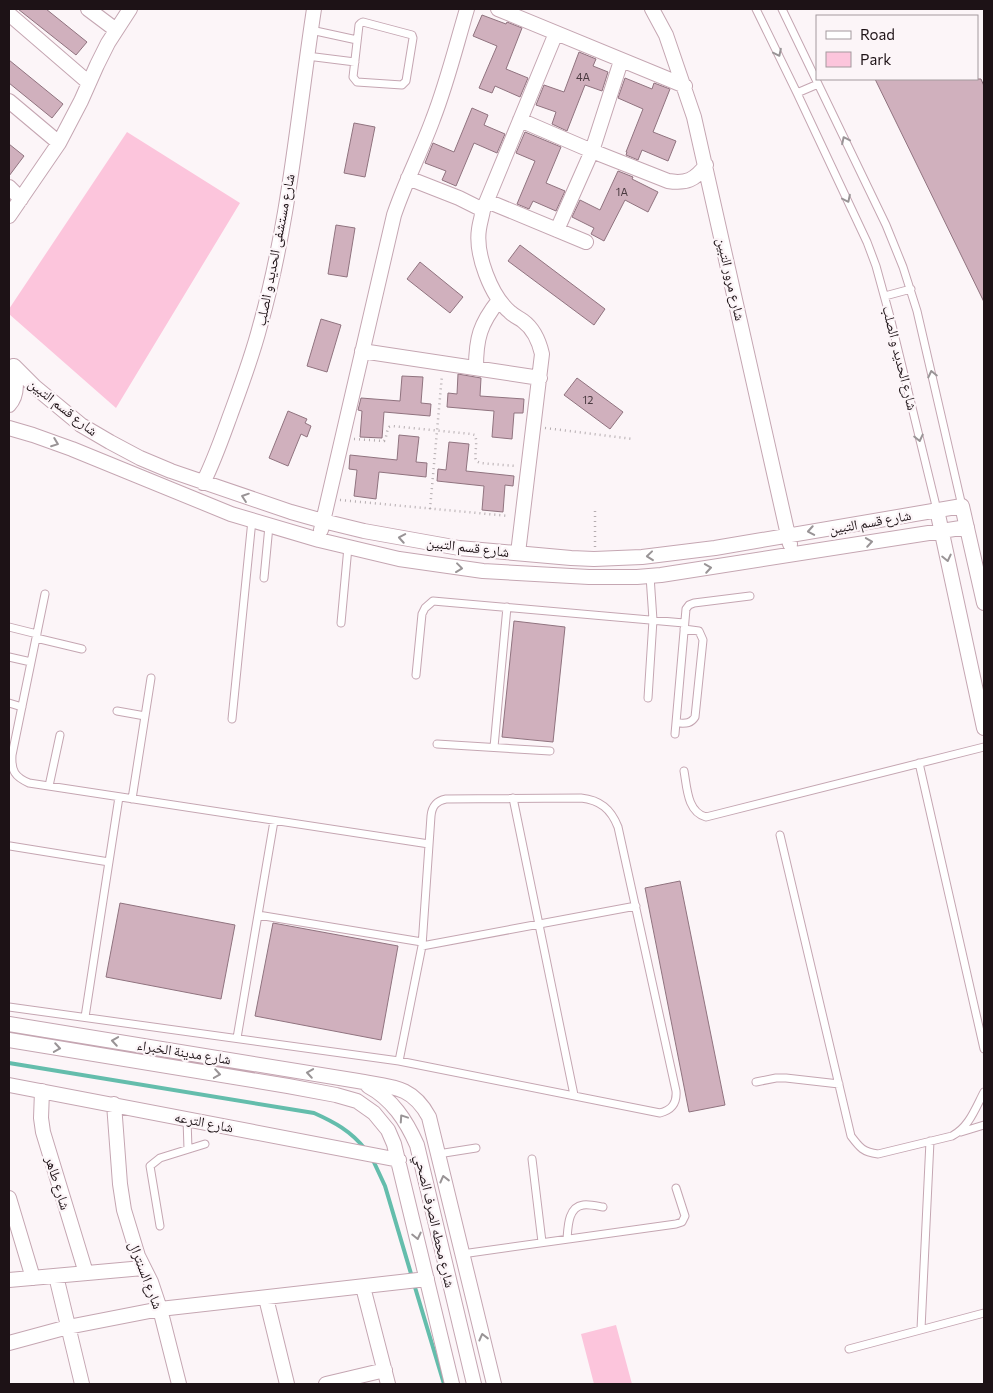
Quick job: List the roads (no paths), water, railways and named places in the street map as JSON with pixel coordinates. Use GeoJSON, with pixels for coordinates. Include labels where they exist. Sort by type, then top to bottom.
{"type":"FeatureCollection","features":[{"type":"Feature","properties":{"kind":"street"},"geometry":{"type":"LineString","coordinates":[[88,9],[116,30]]}},
{"type":"Feature","properties":{"kind":"street"},"geometry":{"type":"LineString","coordinates":[[9,216],[59,143],[97,65],[130,9]]}},
{"type":"Feature","properties":{"kind":"street","name":"شارع مستشفى الحديد و الصلب"},"geometry":{"type":"LineString","coordinates":[[203,483],[212,465],[236,401],[261,325],[276,258],[289,183],[314,9]]}},
{"type":"Feature","properties":{"kind":"street"},"geometry":{"type":"LineString","coordinates":[[319,540],[394,216],[433,121],[467,9]]}},
{"type":"Feature","properties":{"kind":"street"},"geometry":{"type":"LineString","coordinates":[[498,9],[685,86]]}},
{"type":"Feature","properties":{"kind":"street","name":"شارع مرور التبين"},"geometry":{"type":"LineString","coordinates":[[652,9],[666,35],[685,86],[694,117],[792,554]]}},
{"type":"Feature","properties":{"kind":"street"},"geometry":{"type":"LineString","coordinates":[[9,14],[89,83]]}},
{"type":"Feature","properties":{"kind":"street"},"geometry":{"type":"LineString","coordinates":[[518,553],[542,354],[539,342],[533,331],[499,300],[484,268],[479,248],[479,230],[485,205],[556,33]]}},
{"type":"Feature","properties":{"kind":"street"},"geometry":{"type":"LineString","coordinates":[[557,230],[592,151],[621,61]]}},
{"type":"Feature","properties":{"kind":"street"},"geometry":{"type":"LineString","coordinates":[[9,101],[59,143]]}},
{"type":"Feature","properties":{"kind":"street"},"geometry":{"type":"LineString","coordinates":[[520,120],[668,181],[679,183],[690,180],[699,174],[706,165]]}},
{"type":"Feature","properties":{"kind":"street"},"geometry":{"type":"LineString","coordinates":[[408,178],[459,198],[485,205],[586,242]]}},
{"type":"Feature","properties":{"kind":"street"},"geometry":{"type":"LineString","coordinates":[[9,187],[21,199]]}},
{"type":"Feature","properties":{"kind":"street"},"geometry":{"type":"LineString","coordinates":[[476,368],[476,349],[480,332],[487,316],[499,300]]}},
{"type":"Feature","properties":{"kind":"street"},"geometry":{"type":"LineString","coordinates":[[362,351],[540,378]]}},
{"type":"Feature","properties":{"kind":"street"},"geometry":{"type":"LineString","coordinates":[[9,405],[17,384],[11,362]]}},
{"type":"Feature","properties":{"kind":"street","name":"شارع قسم التبين"},"geometry":{"type":"LineString","coordinates":[[11,362],[35,387],[81,425],[140,458],[170,471],[323,521],[364,531],[459,548],[594,559],[665,555],[962,506]]}},
{"type":"Feature","properties":{"kind":"street","name":"شارع قسم التبين"},"geometry":{"type":"LineString","coordinates":[[9,428],[72,449],[195,501],[269,526],[399,559],[483,571],[589,577],[650,576],[967,527]]}},
{"type":"Feature","properties":{"kind":"street","name":"شارع الحديد و الصلب"},"geometry":{"type":"LineString","coordinates":[[962,506],[984,603]]}},
{"type":"Feature","properties":{"kind":"street","name":"شارع الحديد و الصلب"},"geometry":{"type":"LineString","coordinates":[[937,510],[984,728]]}},
{"type":"Feature","properties":{"kind":"street","name":"شارع مدينة الخبراء"},"geometry":{"type":"LineString","coordinates":[[9,1024],[358,1081],[402,1090],[414,1096],[423,1106],[429,1117],[494,1384]]}},
{"type":"Feature","properties":{"kind":"street","name":"شارع مدينة الخبراء"},"geometry":{"type":"LineString","coordinates":[[9,1040],[288,1086],[336,1095],[356,1101]]}},
{"type":"Feature","properties":{"kind":"street","name":"شارع محطه الصرف الصحي"},"geometry":{"type":"LineString","coordinates":[[358,1081],[375,1090],[401,1114],[410,1128],[417,1145],[474,1384]]}},
{"type":"Feature","properties":{"kind":"street","name":"شارع الترعه"},"geometry":{"type":"LineString","coordinates":[[9,1085],[399,1160]]}},
{"type":"Feature","properties":{"kind":"street","name":"شارع طاهر"},"geometry":{"type":"LineString","coordinates":[[42,1091],[41,1118],[43,1132],[86,1273]]}},
{"type":"Feature","properties":{"kind":"street","name":"شارع محطه الصرف الصحي"},"geometry":{"type":"LineString","coordinates":[[356,1101],[374,1113],[388,1130],[394,1144],[452,1384]]}},
{"type":"Feature","properties":{"kind":"street","name":"شارع السنترال"},"geometry":{"type":"LineString","coordinates":[[114,1104],[120,1184],[124,1210],[138,1256],[151,1282],[160,1309],[180,1384]]}},
{"type":"Feature","properties":{"kind":"street"},"geometry":{"type":"LineString","coordinates":[[9,1198],[33,1278]]}},
{"type":"Feature","properties":{"kind":"street"},"geometry":{"type":"LineString","coordinates":[[9,1280],[143,1268]]}},
{"type":"Feature","properties":{"kind":"street"},"geometry":{"type":"LineString","coordinates":[[56,1276],[82,1384]]}},
{"type":"Feature","properties":{"kind":"street"},"geometry":{"type":"LineString","coordinates":[[9,1343],[68,1327],[160,1309],[427,1279]]}},
{"type":"Feature","properties":{"kind":"street"},"geometry":{"type":"LineString","coordinates":[[363,1286],[388,1384]]}},
{"type":"Feature","properties":{"kind":"street"},"geometry":{"type":"LineString","coordinates":[[266,1298],[287,1384]]}},
{"type":"Feature","properties":{"kind":"street"},"geometry":{"type":"LineString","coordinates":[[326,1384],[385,1370]]}},
{"type":"Feature","properties":{"kind":"lane","name":"شارع الحديد و الصلب"},"geometry":{"type":"LineString","coordinates":[[756,9],[867,242],[876,266],[937,510]]}},
{"type":"Feature","properties":{"kind":"lane","name":"شارع الحديد و الصلب"},"geometry":{"type":"LineString","coordinates":[[782,9],[816,80]]}},
{"type":"Feature","properties":{"kind":"lane"},"geometry":{"type":"LineString","coordinates":[[363,22],[410,34],[413,38],[406,81],[402,85],[357,82],[353,78],[357,40],[359,25],[363,22]]}},
{"type":"Feature","properties":{"kind":"lane"},"geometry":{"type":"LineString","coordinates":[[311,30],[357,40]]}},
{"type":"Feature","properties":{"kind":"lane"},"geometry":{"type":"LineString","coordinates":[[307,56],[355,62]]}},
{"type":"Feature","properties":{"kind":"lane","name":"شارع الحديد و الصلب"},"geometry":{"type":"LineString","coordinates":[[816,80],[886,225],[910,289],[917,311],[962,506]]}},
{"type":"Feature","properties":{"kind":"lane"},"geometry":{"type":"LineString","coordinates":[[797,93],[818,84]]}},
{"type":"Feature","properties":{"kind":"lane"},"geometry":{"type":"LineString","coordinates":[[885,296],[910,289]]}},
{"type":"Feature","properties":{"kind":"lane"},"geometry":{"type":"LineString","coordinates":[[232,718],[252,520]]}},
{"type":"Feature","properties":{"kind":"lane"},"geometry":{"type":"LineString","coordinates":[[264,578],[269,526]]}},
{"type":"Feature","properties":{"kind":"lane"},"geometry":{"type":"LineString","coordinates":[[341,623],[348,547]]}},
{"type":"Feature","properties":{"kind":"lane"},"geometry":{"type":"LineString","coordinates":[[648,698],[653,620],[650,576]]}},
{"type":"Feature","properties":{"kind":"lane"},"geometry":{"type":"LineString","coordinates":[[45,594],[12,755],[15,773],[21,779],[29,783],[429,844]]}},
{"type":"Feature","properties":{"kind":"lane"},"geometry":{"type":"LineString","coordinates":[[675,734],[686,608],[690,605],[750,596]]}},
{"type":"Feature","properties":{"kind":"lane"},"geometry":{"type":"LineString","coordinates":[[416,674],[422,614],[428,604],[433,601],[653,620],[699,631],[703,640],[695,717],[687,724],[676,723]]}},
{"type":"Feature","properties":{"kind":"lane"},"geometry":{"type":"LineString","coordinates":[[494,747],[507,607]]}},
{"type":"Feature","properties":{"kind":"lane"},"geometry":{"type":"LineString","coordinates":[[9,627],[82,649]]}},
{"type":"Feature","properties":{"kind":"lane"},"geometry":{"type":"LineString","coordinates":[[9,657],[31,662]]}},
{"type":"Feature","properties":{"kind":"lane"},"geometry":{"type":"LineString","coordinates":[[132,799],[151,678]]}},
{"type":"Feature","properties":{"kind":"lane"},"geometry":{"type":"LineString","coordinates":[[9,704],[22,707]]}},
{"type":"Feature","properties":{"kind":"lane"},"geometry":{"type":"LineString","coordinates":[[117,711],[145,716]]}},
{"type":"Feature","properties":{"kind":"lane"},"geometry":{"type":"LineString","coordinates":[[49,786],[60,736]]}},
{"type":"Feature","properties":{"kind":"lane"},"geometry":{"type":"LineString","coordinates":[[437,744],[550,751]]}},
{"type":"Feature","properties":{"kind":"lane"},"geometry":{"type":"LineString","coordinates":[[684,770],[694,810],[699,815],[706,817],[984,746]]}},
{"type":"Feature","properties":{"kind":"lane"},"geometry":{"type":"LineString","coordinates":[[919,763],[984,1049]]}},
{"type":"Feature","properties":{"kind":"lane"},"geometry":{"type":"LineString","coordinates":[[85,1017],[119,797]]}},
{"type":"Feature","properties":{"kind":"lane"},"geometry":{"type":"LineString","coordinates":[[513,798],[574,1095]]}},
{"type":"Feature","properties":{"kind":"lane"},"geometry":{"type":"LineString","coordinates":[[9,1007],[399,1061],[660,1112],[668,1111],[676,1099],[676,1091],[618,827],[615,818],[608,809],[600,803],[586,799],[446,799],[434,804],[429,844],[422,944],[399,1061]]}},
{"type":"Feature","properties":{"kind":"lane"},"geometry":{"type":"LineString","coordinates":[[237,1038],[274,820]]}},
{"type":"Feature","properties":{"kind":"lane"},"geometry":{"type":"LineString","coordinates":[[780,835],[851,1136],[858,1146],[866,1152],[878,1154],[952,1136],[959,1132],[984,1125]]}},
{"type":"Feature","properties":{"kind":"lane"},"geometry":{"type":"LineString","coordinates":[[10,846],[109,862]]}},
{"type":"Feature","properties":{"kind":"lane"},"geometry":{"type":"LineString","coordinates":[[258,914],[422,944],[636,906]]}},
{"type":"Feature","properties":{"kind":"lane"},"geometry":{"type":"LineString","coordinates":[[756,1082],[786,1078],[839,1084]]}},
{"type":"Feature","properties":{"kind":"lane"},"geometry":{"type":"LineString","coordinates":[[959,1132],[966,1125],[984,1092]]}},
{"type":"Feature","properties":{"kind":"lane"},"geometry":{"type":"LineString","coordinates":[[187,1119],[188,1149]]}},
{"type":"Feature","properties":{"kind":"lane"},"geometry":{"type":"LineString","coordinates":[[921,1330],[930,1141]]}},
{"type":"Feature","properties":{"kind":"lane"},"geometry":{"type":"LineString","coordinates":[[160,1226],[150,1166],[160,1158],[205,1144]]}},
{"type":"Feature","properties":{"kind":"lane"},"geometry":{"type":"LineString","coordinates":[[438,1154],[476,1148]]}},
{"type":"Feature","properties":{"kind":"lane"},"geometry":{"type":"LineString","coordinates":[[532,1159],[542,1242]]}},
{"type":"Feature","properties":{"kind":"lane"},"geometry":{"type":"LineString","coordinates":[[462,1254],[676,1224],[682,1222],[685,1216],[676,1188]]}},
{"type":"Feature","properties":{"kind":"lane"},"geometry":{"type":"LineString","coordinates":[[567,1239],[572,1212],[577,1207],[583,1205],[603,1207]]}},
{"type":"Feature","properties":{"kind":"lane"},"geometry":{"type":"LineString","coordinates":[[850,1349],[984,1313]]}},
{"type":"Feature","properties":{"kind":"waterway"},"geometry":{"type":"LineString","coordinates":[[9,1063],[314,1113],[342,1128],[365,1149]]}},
{"type":"Feature","properties":{"kind":"waterway"},"geometry":{"type":"LineString","coordinates":[[372,1158],[385,1186],[412,1277]]}},
{"type":"Feature","properties":{"kind":"waterway"},"geometry":{"type":"LineString","coordinates":[[414,1284],[444,1384]]}}]}
